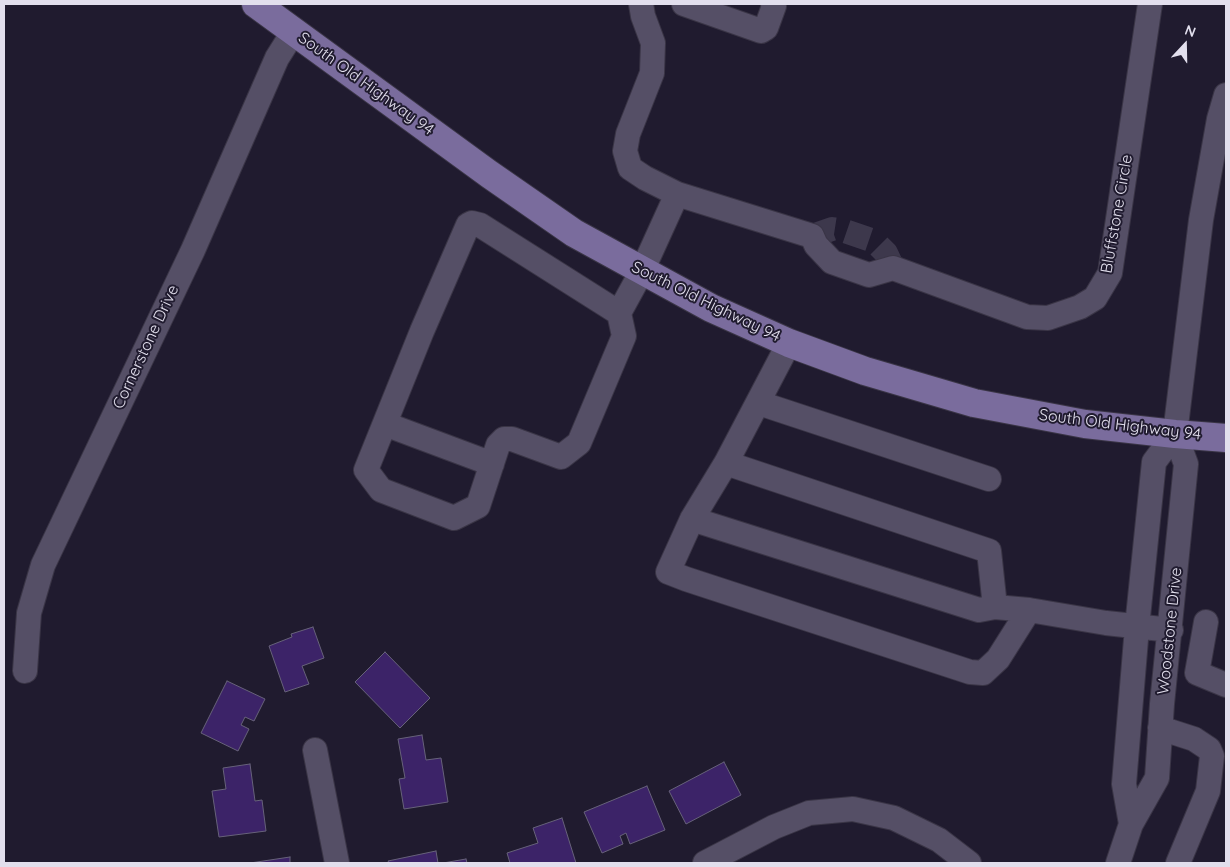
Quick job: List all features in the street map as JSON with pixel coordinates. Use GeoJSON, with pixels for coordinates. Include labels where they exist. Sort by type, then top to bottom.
{"type":"FeatureCollection","features":[{"type":"Feature","properties":{"kind":"main road","name":"South Old Highway 94"},"geometry":{"type":"LineString","coordinates":[[256,4],[574,234],[710,308],[789,343],[866,371],[974,403],[1085,424],[1226,438]]}},
{"type":"Feature","properties":{"kind":"street"},"geometry":{"type":"LineString","coordinates":[[619,313],[480,225],[472,223],[468,225],[422,331],[366,470],[381,490],[454,518],[478,506],[498,445],[504,439],[512,439],[561,457],[578,443],[624,336],[619,313],[642,271],[677,194],[630,168],[625,151],[628,134],[652,73],[654,43],[643,16],[641,4]]}},
{"type":"Feature","properties":{"kind":"street"},"geometry":{"type":"LineString","coordinates":[[684,4],[761,31],[766,28],[774,6],[773,4]]}},
{"type":"Feature","properties":{"kind":"street","name":"Bluffstone Circle"},"geometry":{"type":"LineString","coordinates":[[677,194],[812,236],[816,245],[832,262],[869,275],[893,268],[1028,317],[1048,318],[1080,307],[1094,298],[1110,273],[1150,4]]}},
{"type":"Feature","properties":{"kind":"street","name":"Cornerstone Drive"},"geometry":{"type":"LineString","coordinates":[[25,671],[30,613],[43,565],[193,250],[277,58],[294,31]]}},
{"type":"Feature","properties":{"kind":"street","name":"Woodstone Drive"},"geometry":{"type":"LineString","coordinates":[[1131,824],[1157,778],[1160,728],[1186,464],[1175,434],[1201,220],[1220,118],[1226,99]]}},
{"type":"Feature","properties":{"kind":"street"},"geometry":{"type":"LineString","coordinates":[[789,343],[726,463],[692,519],[668,572],[970,672],[983,673],[998,659],[1029,610]]}},
{"type":"Feature","properties":{"kind":"street"},"geometry":{"type":"LineString","coordinates":[[758,403],[989,479]]}},
{"type":"Feature","properties":{"kind":"street"},"geometry":{"type":"LineString","coordinates":[[385,424],[492,464]]}},
{"type":"Feature","properties":{"kind":"street","name":"Woodstone Drive"},"geometry":{"type":"LineString","coordinates":[[1127,860],[1131,824],[1124,784],[1137,627],[1154,462],[1175,434]]}},
{"type":"Feature","properties":{"kind":"street"},"geometry":{"type":"LineString","coordinates":[[726,463],[989,551],[995,607]]}},
{"type":"Feature","properties":{"kind":"street"},"geometry":{"type":"LineString","coordinates":[[692,519],[979,610],[995,607],[1029,610],[1137,627],[1216,623]]}},
{"type":"Feature","properties":{"kind":"street"},"geometry":{"type":"LineString","coordinates":[[1216,623],[1203,646],[1197,673],[1226,685]]}},
{"type":"Feature","properties":{"kind":"street"},"geometry":{"type":"LineString","coordinates":[[1160,728],[1194,739],[1208,749],[1212,756],[1208,790],[1178,863]]}},
{"type":"Feature","properties":{"kind":"street"},"geometry":{"type":"LineString","coordinates":[[315,750],[337,863]]}},
{"type":"Feature","properties":{"kind":"street"},"geometry":{"type":"LineString","coordinates":[[705,863],[774,827],[809,813],[853,809],[894,818],[939,840],[969,863]]}},
{"type":"Feature","properties":{"kind":"building"},"geometry":{"type":"Polygon","coordinates":[[[313,627],[324,658],[302,666],[309,684],[285,692],[269,646],[292,637],[291,634],[313,627]]]}},
{"type":"Feature","properties":{"kind":"building"},"geometry":{"type":"Polygon","coordinates":[[[385,652],[430,698],[400,728],[355,682],[385,652]]]}},
{"type":"Feature","properties":{"kind":"building"},"geometry":{"type":"Polygon","coordinates":[[[227,681],[265,699],[254,721],[245,717],[241,725],[249,729],[238,751],[201,733],[227,681]]]}},
{"type":"Feature","properties":{"kind":"building"},"geometry":{"type":"Polygon","coordinates":[[[422,735],[426,760],[441,758],[448,802],[404,809],[399,779],[405,778],[398,739],[422,735]]]}},
{"type":"Feature","properties":{"kind":"building"},"geometry":{"type":"Polygon","coordinates":[[[724,762],[741,795],[686,824],[669,791],[724,762]]]}},
{"type":"Feature","properties":{"kind":"building"},"geometry":{"type":"Polygon","coordinates":[[[250,764],[255,801],[262,800],[266,831],[219,837],[212,791],[226,789],[223,768],[250,764]]]}},
{"type":"Feature","properties":{"kind":"building"},"geometry":{"type":"Polygon","coordinates":[[[647,786],[665,830],[630,844],[626,833],[620,836],[623,844],[602,853],[584,812],[647,786]]]}},
{"type":"Feature","properties":{"kind":"building"},"geometry":{"type":"Polygon","coordinates":[[[562,818],[576,863],[510,863],[507,853],[538,843],[533,828],[562,818]]]}},
{"type":"Feature","properties":{"kind":"building"},"geometry":{"type":"Polygon","coordinates":[[[436,851],[438,863],[389,863],[388,861],[436,851]]]}},
{"type":"Feature","properties":{"kind":"building"},"geometry":{"type":"Polygon","coordinates":[[[290,857],[290,863],[250,863],[290,857]]]}},
{"type":"Feature","properties":{"kind":"building"},"geometry":{"type":"Polygon","coordinates":[[[466,859],[467,863],[443,863],[466,859]]]}},
{"type":"Feature","properties":{"kind":"tunnel"},"geometry":{"type":"LineString","coordinates":[[812,236],[832,229],[845,231],[874,241],[886,253],[893,268]]}}]}
